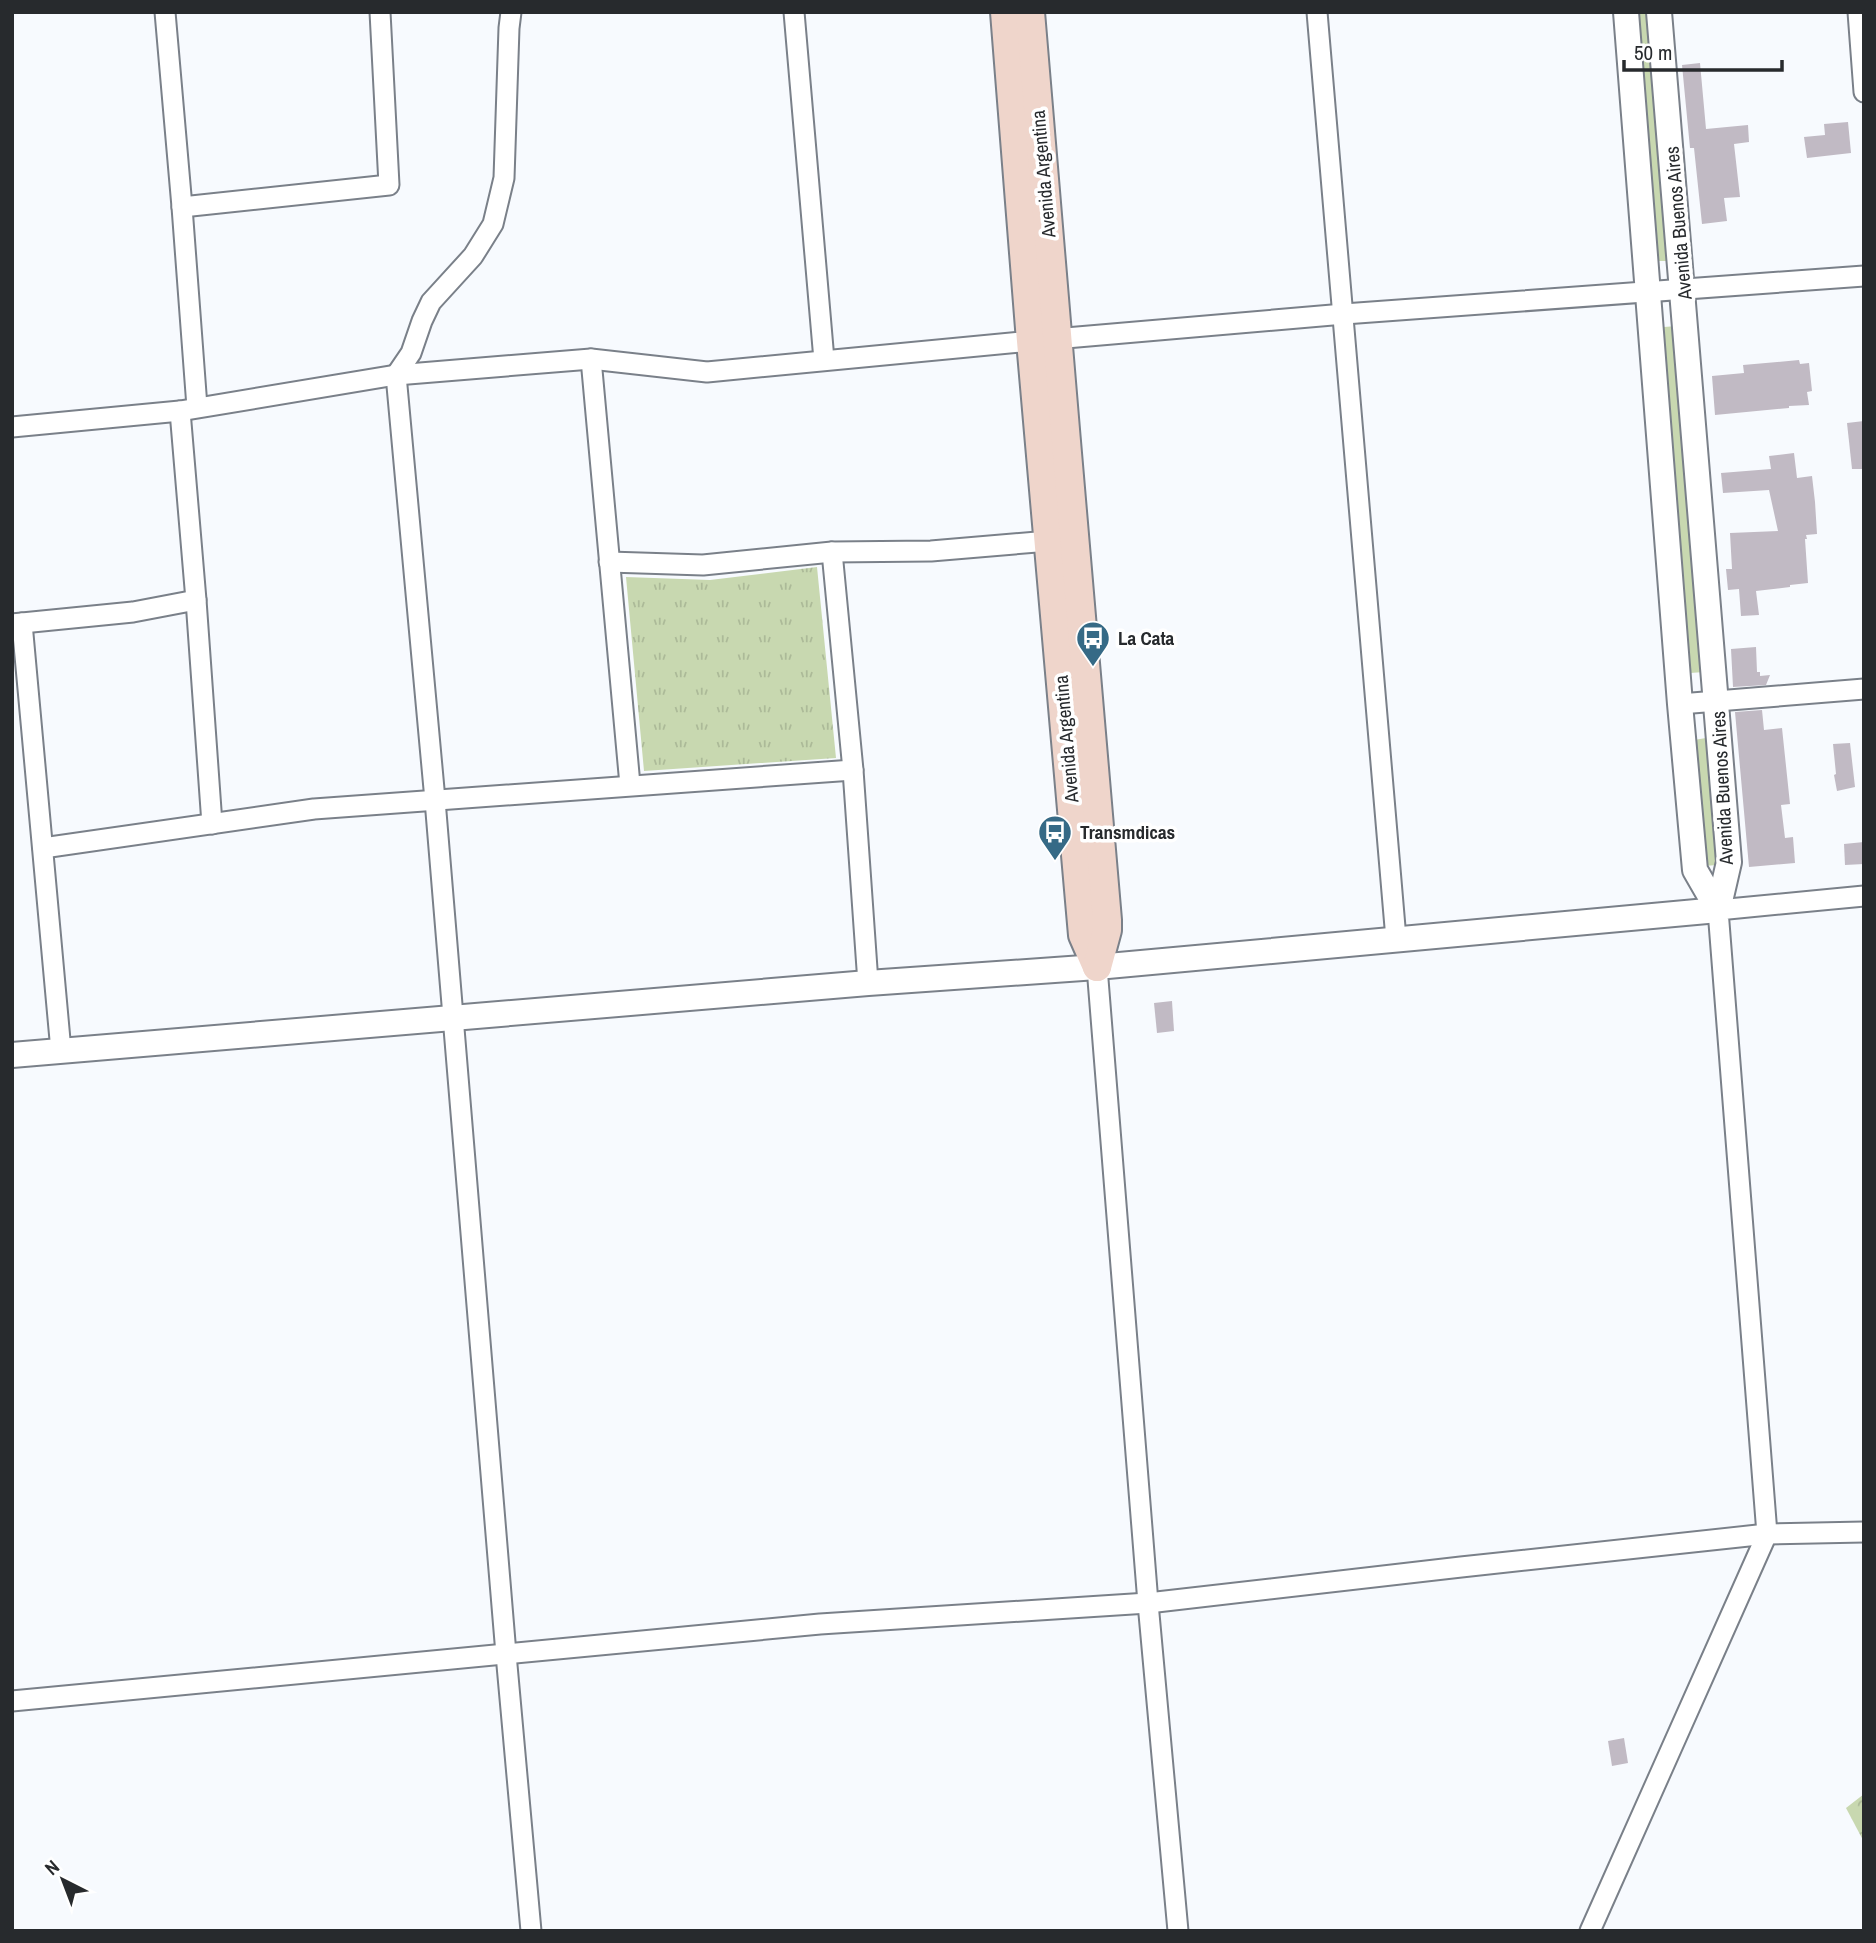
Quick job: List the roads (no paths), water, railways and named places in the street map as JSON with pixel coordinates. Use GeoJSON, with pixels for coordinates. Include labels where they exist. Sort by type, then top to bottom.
{"type":"FeatureCollection","features":[{"type":"Feature","properties":{"kind":"main road","name":"Avenida Argentina"},"geometry":{"type":"LineString","coordinates":[[1005,12],[1044,340],[1078,558],[1107,920],[1097,967]]}},
{"type":"Feature","properties":{"kind":"main road","name":"Avenida Argentina"},"geometry":{"type":"LineString","coordinates":[[1030,12],[1044,340],[1049,541],[1083,935],[1097,967]]}},
{"type":"Feature","properties":{"kind":"street"},"geometry":{"type":"LineString","coordinates":[[165,12],[182,207],[196,600],[212,824]]}},
{"type":"Feature","properties":{"kind":"street"},"geometry":{"type":"LineString","coordinates":[[182,207],[389,185],[380,12]]}},
{"type":"Feature","properties":{"kind":"street"},"geometry":{"type":"LineString","coordinates":[[511,12],[504,178],[493,224],[473,256],[431,302],[411,353],[396,375],[435,800],[531,1931]]}},
{"type":"Feature","properties":{"kind":"street"},"geometry":{"type":"LineString","coordinates":[[794,12],[824,360]]}},
{"type":"Feature","properties":{"kind":"street"},"geometry":{"type":"LineString","coordinates":[[1317,12],[1396,939]]}},
{"type":"Feature","properties":{"kind":"street","name":"Avenida Buenos Aires"},"geometry":{"type":"LineString","coordinates":[[1626,12],[1695,870],[1718,910]]}},
{"type":"Feature","properties":{"kind":"street","name":"Avenida Buenos Aires"},"geometry":{"type":"LineString","coordinates":[[1659,12],[1729,862],[1718,910]]}},
{"type":"Feature","properties":{"kind":"street"},"geometry":{"type":"LineString","coordinates":[[1858,12],[1863,80]]}},
{"type":"Feature","properties":{"kind":"street"},"geometry":{"type":"LineString","coordinates":[[12,427],[188,409],[396,375],[591,359],[707,372],[1344,314],[1864,276]]}},
{"type":"Feature","properties":{"kind":"street"},"geometry":{"type":"LineString","coordinates":[[591,359],[630,785]]}},
{"type":"Feature","properties":{"kind":"street"},"geometry":{"type":"LineString","coordinates":[[609,562],[703,565],[832,552],[931,551],[1049,541]]}},
{"type":"Feature","properties":{"kind":"street"},"geometry":{"type":"LineString","coordinates":[[832,552],[853,770],[868,983]]}},
{"type":"Feature","properties":{"kind":"street"},"geometry":{"type":"LineString","coordinates":[[61,1051],[43,848],[17,623],[133,612],[196,600]]}},
{"type":"Feature","properties":{"kind":"street"},"geometry":{"type":"LineString","coordinates":[[1680,704],[1864,689]]}},
{"type":"Feature","properties":{"kind":"street"},"geometry":{"type":"LineString","coordinates":[[43,848],[314,809],[853,770]]}},
{"type":"Feature","properties":{"kind":"street"},"geometry":{"type":"LineString","coordinates":[[12,1055],[868,983],[1097,967],[1864,896]]}},
{"type":"Feature","properties":{"kind":"street"},"geometry":{"type":"LineString","coordinates":[[1590,1931],[1767,1534],[1718,910]]}},
{"type":"Feature","properties":{"kind":"street"},"geometry":{"type":"LineString","coordinates":[[1097,967],[1148,1603],[1178,1931]]}},
{"type":"Feature","properties":{"kind":"street"},"geometry":{"type":"LineString","coordinates":[[12,1701],[820,1624],[1148,1603],[1767,1534],[1864,1532]]}},
{"type":"Feature","properties":{"kind":"place","name":"La Cata"},"geometry":{"type":"Point","coordinates":[1093,668]}},
{"type":"Feature","properties":{"kind":"place","name":"Transmdicas"},"geometry":{"type":"Point","coordinates":[1055,862]}}]}
